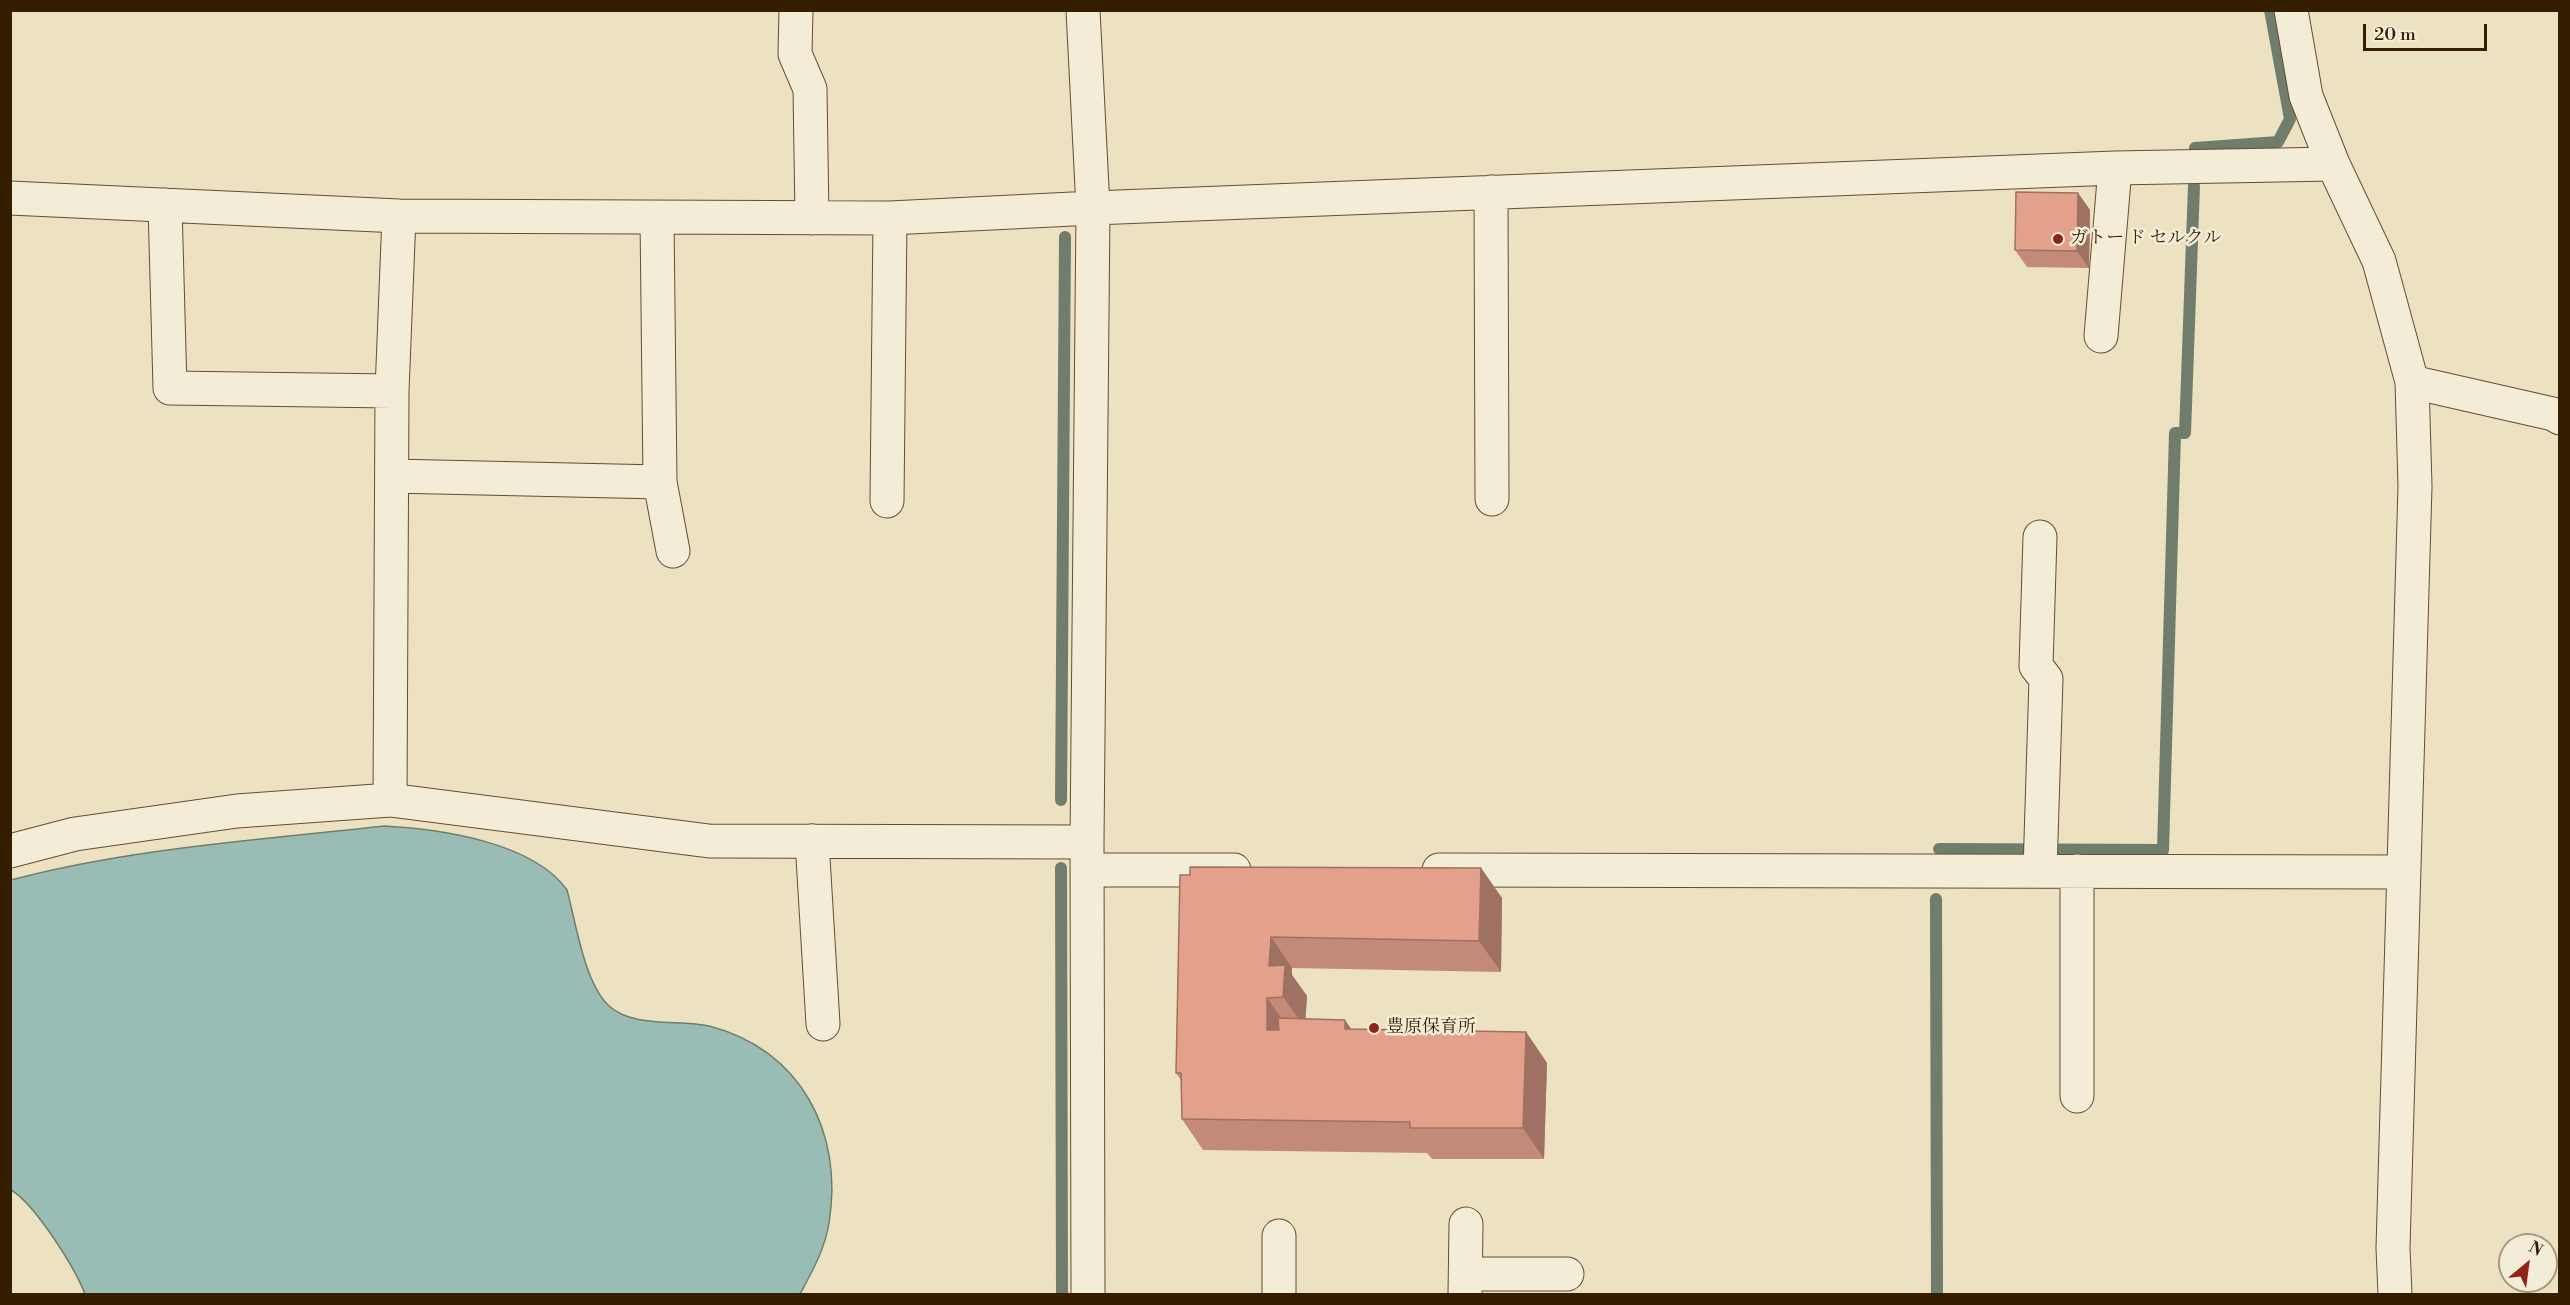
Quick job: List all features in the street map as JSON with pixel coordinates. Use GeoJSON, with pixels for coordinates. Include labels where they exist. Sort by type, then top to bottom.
{"type":"FeatureCollection","features":[{"type":"Feature","properties":{"kind":"street"},"geometry":{"type":"LineString","coordinates":[[796,10],[795,54],[810,89],[812,218]]}},
{"type":"Feature","properties":{"kind":"street"},"geometry":{"type":"LineString","coordinates":[[1083,10],[1094,208],[1087,856],[1088,1294]]}},
{"type":"Feature","properties":{"kind":"street"},"geometry":{"type":"LineString","coordinates":[[2291,10],[2306,96],[2333,164],[2379,261],[2412,382],[2415,486],[2393,1248],[2395,1294]]}},
{"type":"Feature","properties":{"kind":"street"},"geometry":{"type":"LineString","coordinates":[[10,198],[399,216],[890,218],[2115,168],[2333,164]]}},
{"type":"Feature","properties":{"kind":"street"},"geometry":{"type":"LineString","coordinates":[[2101,336],[2115,168]]}},
{"type":"Feature","properties":{"kind":"street"},"geometry":{"type":"LineString","coordinates":[[1491,192],[1492,499]]}},
{"type":"Feature","properties":{"kind":"street"},"geometry":{"type":"LineString","coordinates":[[165,205],[170,388],[392,390]]}},
{"type":"Feature","properties":{"kind":"street"},"geometry":{"type":"LineString","coordinates":[[390,800],[392,390],[399,216]]}},
{"type":"Feature","properties":{"kind":"street"},"geometry":{"type":"LineString","coordinates":[[657,218],[660,482],[673,551]]}},
{"type":"Feature","properties":{"kind":"street"},"geometry":{"type":"LineString","coordinates":[[887,501],[890,218]]}},
{"type":"Feature","properties":{"kind":"street"},"geometry":{"type":"LineString","coordinates":[[2412,382],[2553,414],[2559,418]]}},
{"type":"Feature","properties":{"kind":"street"},"geometry":{"type":"LineString","coordinates":[[392,476],[660,482]]}},
{"type":"Feature","properties":{"kind":"street"},"geometry":{"type":"LineString","coordinates":[[2040,537],[2036,666],[2046,679],[2041,856]]}},
{"type":"Feature","properties":{"kind":"street"},"geometry":{"type":"LineString","coordinates":[[10,851],[75,834],[237,811],[390,800],[709,842],[812,841],[1087,856],[1266,870]]}},
{"type":"Feature","properties":{"kind":"street"},"geometry":{"type":"LineString","coordinates":[[812,841],[823,1024]]}},
{"type":"Feature","properties":{"kind":"street"},"geometry":{"type":"LineString","coordinates":[[1409,870],[2041,856],[2077,871],[2403,872]]}},
{"type":"Feature","properties":{"kind":"street"},"geometry":{"type":"LineString","coordinates":[[2077,871],[2077,1096]]}},
{"type":"Feature","properties":{"kind":"street"},"geometry":{"type":"LineString","coordinates":[[1466,1224],[1466,1285],[1568,1274]]}},
{"type":"Feature","properties":{"kind":"street"},"geometry":{"type":"LineString","coordinates":[[1279,1236],[1279,1294]]}},
{"type":"Feature","properties":{"kind":"water"},"geometry":{"type":"Polygon","coordinates":[[[384,826],[458,835],[509,849],[532,860],[552,874],[567,890],[587,967],[600,995],[608,1005],[618,1013],[630,1017],[657,1022],[709,1026],[741,1037],[768,1054],[791,1074],[809,1099],[822,1127],[829,1157],[832,1189],[829,1223],[824,1242],[818,1260],[800,1294],[85,1294],[53,1237],[31,1208],[11,1190],[11,880],[103,860],[149,853],[384,826]]]}},
{"type":"Feature","properties":{"kind":"building"},"geometry":{"type":"Polygon","coordinates":[[[2016,192],[2078,193],[2077,251],[2015,250],[2016,192]]]}},
{"type":"Feature","properties":{"kind":"building"},"geometry":{"type":"Polygon","coordinates":[[[1190,867],[1481,868],[1479,941],[1271,937],[1269,966],[1285,965],[1283,997],[1267,998],[1267,1030],[1279,1030],[1278,1018],[1345,1020],[1345,1029],[1526,1032],[1523,1128],[1410,1128],[1410,1122],[1182,1119],[1181,1073],[1176,1073],[1180,875],[1190,875],[1190,867]]]}},
{"type":"Feature","properties":{"kind":"waterway"},"geometry":{"type":"LineString","coordinates":[[2195,148],[2278,142],[2290,119],[2270,10]]}},
{"type":"Feature","properties":{"kind":"waterway"},"geometry":{"type":"LineString","coordinates":[[1939,849],[2163,850],[2175,433],[2185,433],[2194,186]]}},
{"type":"Feature","properties":{"kind":"waterway"},"geometry":{"type":"LineString","coordinates":[[1061,800],[1065,237]]}},
{"type":"Feature","properties":{"kind":"waterway"},"geometry":{"type":"LineString","coordinates":[[1061,868],[1062,1294]]}},
{"type":"Feature","properties":{"kind":"waterway"},"geometry":{"type":"LineString","coordinates":[[1936,899],[1937,1294]]}},
{"type":"Feature","properties":{"kind":"place","name":"ガトー ド セルクル"},"geometry":{"type":"Point","coordinates":[2058,239]}},
{"type":"Feature","properties":{"kind":"place","name":"豊原保育所"},"geometry":{"type":"Point","coordinates":[1374,1028]}}]}
